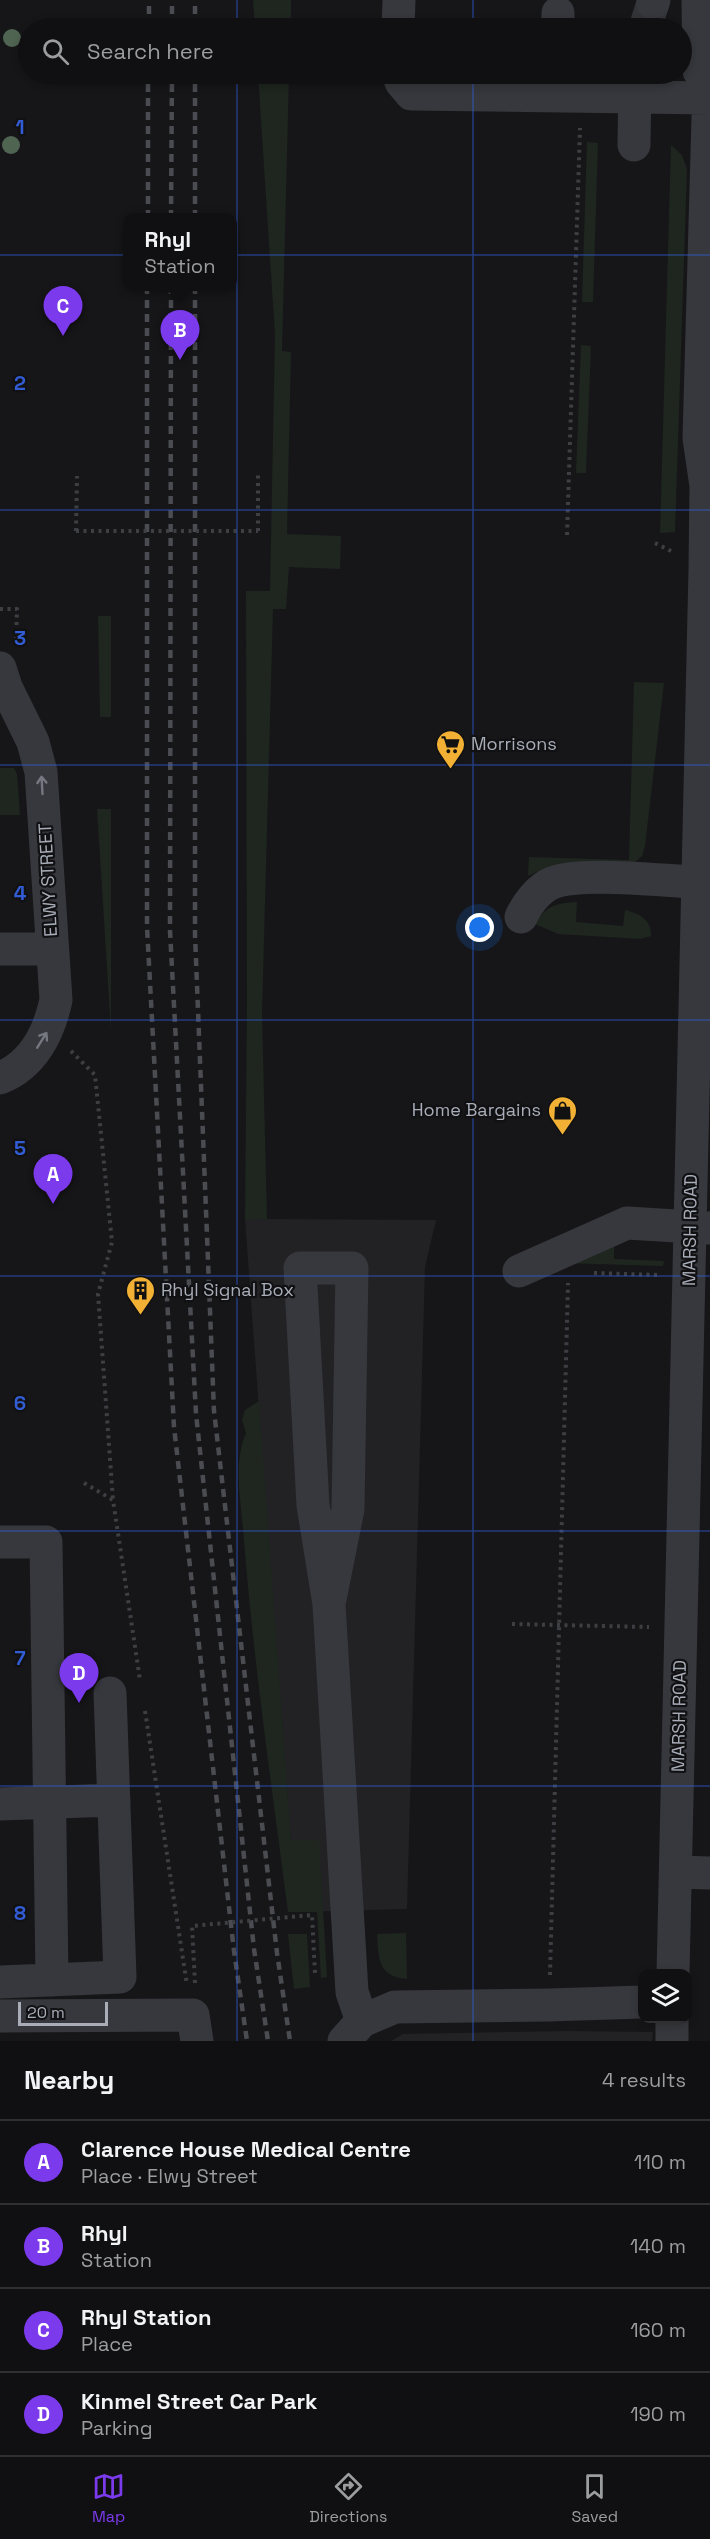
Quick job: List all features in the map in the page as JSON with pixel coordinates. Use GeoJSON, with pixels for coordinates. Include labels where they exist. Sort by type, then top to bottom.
{"type":"FeatureCollection","features":[{"type":"Feature","properties":{"kind":"street"},"geometry":{"type":"LineString","coordinates":[[398,18],[399,0]]}},
{"type":"Feature","properties":{"kind":"street"},"geometry":{"type":"LineString","coordinates":[[698,0],[697,55],[706,98]]}},
{"type":"Feature","properties":{"kind":"street"},"geometry":{"type":"LineString","coordinates":[[706,98],[710,46]]}},
{"type":"Feature","properties":{"kind":"street"},"geometry":{"type":"LineString","coordinates":[[403,84],[411,94],[635,85],[706,98]]}},
{"type":"Feature","properties":{"kind":"street"},"geometry":{"type":"LineString","coordinates":[[634,145],[635,85]]}},
{"type":"Feature","properties":{"kind":"street","name":"MARSH ROAD"},"geometry":{"type":"LineString","coordinates":[[673,1969],[681,1629],[700,1228],[703,941],[698,882],[708,479],[699,438],[707,291],[706,98]]}},
{"type":"Feature","properties":{"kind":"street","name":"ELWY STREET"},"geometry":{"type":"LineString","coordinates":[[0,668],[6,687],[33,742],[41,772],[56,1000],[50,1026],[27,1060],[14,1072],[0,1078]]}},
{"type":"Feature","properties":{"kind":"street"},"geometry":{"type":"LineString","coordinates":[[521,917],[528,903],[551,883],[578,878],[698,882]]}},
{"type":"Feature","properties":{"kind":"street"},"geometry":{"type":"LineString","coordinates":[[0,949],[52,949]]}},
{"type":"Feature","properties":{"kind":"street"},"geometry":{"type":"LineString","coordinates":[[519,1271],[627,1223],[700,1228]]}},
{"type":"Feature","properties":{"kind":"street"},"geometry":{"type":"LineString","coordinates":[[329,1604],[348,1509],[352,1268],[300,1268],[313,1505],[329,1604],[353,2031],[396,2007],[638,2002]]}},
{"type":"Feature","properties":{"kind":"street"},"geometry":{"type":"LineString","coordinates":[[0,1542],[46,1542],[52,1980]]}},
{"type":"Feature","properties":{"kind":"street"},"geometry":{"type":"LineString","coordinates":[[0,1982],[120,1977],[110,1693]]}},
{"type":"Feature","properties":{"kind":"street"},"geometry":{"type":"LineString","coordinates":[[0,1804],[114,1800]]}},
{"type":"Feature","properties":{"kind":"street"},"geometry":{"type":"LineString","coordinates":[[676,1872],[710,1873]]}},
{"type":"Feature","properties":{"kind":"street"},"geometry":{"type":"LineString","coordinates":[[0,2016],[46,2028],[193,2015],[197,2041]]}},
{"type":"Feature","properties":{"kind":"street"},"geometry":{"type":"LineString","coordinates":[[672,2023],[672,2041]]}},
{"type":"Feature","properties":{"kind":"path"},"geometry":{"type":"LineString","coordinates":[[564,89],[567,535]]}},
{"type":"Feature","properties":{"kind":"path"},"geometry":{"type":"LineString","coordinates":[[77,476],[76,531],[258,531],[258,473]]}},
{"type":"Feature","properties":{"kind":"path"},"geometry":{"type":"LineString","coordinates":[[549,2005],[568,1272]]}},
{"type":"Feature","properties":{"kind":"path"},"geometry":{"type":"LineString","coordinates":[[591,1273],[662,1275]]}},
{"type":"Feature","properties":{"kind":"path"},"geometry":{"type":"LineString","coordinates":[[512,1624],[681,1629]]}},
{"type":"Feature","properties":{"kind":"path"},"geometry":{"type":"LineString","coordinates":[[195,1983],[192,1926],[312,1916],[315,1973]]}},
{"type":"Feature","properties":{"kind":"shaded area"},"geometry":{"type":"Polygon","coordinates":[[[253,0],[291,0],[291,18],[254,18],[253,0]]]}},
{"type":"Feature","properties":{"kind":"shaded area"},"geometry":{"type":"Polygon","coordinates":[[[259,84],[289,84],[282,351],[291,352],[287,534],[341,536],[340,569],[289,567],[286,609],[273,609],[262,1013],[267,1219],[245,1219],[246,591],[270,591],[275,335],[259,84]]]}},
{"type":"Feature","properties":{"kind":"shaded area"},"geometry":{"type":"Polygon","coordinates":[[[587,142],[598,143],[593,302],[582,302],[587,142]]]}},
{"type":"Feature","properties":{"kind":"shaded area"},"geometry":{"type":"Polygon","coordinates":[[[671,145],[682,155],[687,169],[675,532],[660,533],[671,145]]]}},
{"type":"Feature","properties":{"kind":"shaded area"},"geometry":{"type":"Polygon","coordinates":[[[581,345],[591,346],[586,473],[576,473],[581,345]]]}},
{"type":"Feature","properties":{"kind":"shaded area"},"geometry":{"type":"Polygon","coordinates":[[[98,616],[111,616],[111,717],[100,717],[98,616]]]}},
{"type":"Feature","properties":{"kind":"shaded area"},"geometry":{"type":"Polygon","coordinates":[[[634,682],[664,683],[642,856],[633,864],[551,866],[528,876],[529,857],[629,860],[634,682]]]}},
{"type":"Feature","properties":{"kind":"shaded area"},"geometry":{"type":"Polygon","coordinates":[[[0,768],[14,768],[17,774],[20,815],[0,815],[0,768]]]}},
{"type":"Feature","properties":{"kind":"shaded area"},"geometry":{"type":"Polygon","coordinates":[[[97,809],[111,809],[111,1031],[97,809]]]}},
{"type":"Feature","properties":{"kind":"shaded area"},"geometry":{"type":"Polygon","coordinates":[[[577,902],[576,922],[623,926],[625,910],[644,918],[651,930],[651,936],[640,939],[558,934],[535,924],[543,913],[553,906],[577,902]]]}},
{"type":"Feature","properties":{"kind":"shaded area"},"geometry":{"type":"Polygon","coordinates":[[[245,1219],[436,1220],[425,1267],[407,1909],[296,1912],[245,1219]]]}},
{"type":"Feature","properties":{"kind":"shaded area"},"geometry":{"type":"Polygon","coordinates":[[[614,1245],[614,1259],[664,1261],[663,1266],[561,1263],[614,1245]]]}},
{"type":"Feature","properties":{"kind":"shaded area"},"geometry":{"type":"Polygon","coordinates":[[[259,1401],[291,1840],[319,1840],[327,1977],[321,1978],[317,1912],[288,1912],[253,1634],[239,1472],[246,1433],[242,1420],[245,1410],[259,1401]]]}},
{"type":"Feature","properties":{"kind":"shaded area"},"geometry":{"type":"Polygon","coordinates":[[[406,1933],[407,1979],[397,1977],[385,1970],[379,1958],[377,1934],[406,1933]]]}},
{"type":"Feature","properties":{"kind":"shaded area"},"geometry":{"type":"Polygon","coordinates":[[[288,1934],[307,1934],[310,1987],[294,1989],[288,1934]]]}},
{"type":"Feature","properties":{"kind":"shaded area"},"geometry":{"type":"Polygon","coordinates":[[[653,2032],[652,2041],[391,2041],[403,2034],[653,2032]]]}},
{"type":"Feature","properties":{"kind":"tunnel"},"geometry":{"type":"LineString","coordinates":[[648,18],[653,3]]}},
{"type":"Feature","properties":{"kind":"railway"},"geometry":{"type":"LineString","coordinates":[[149,0],[149,18]]}},
{"type":"Feature","properties":{"kind":"railway"},"geometry":{"type":"LineString","coordinates":[[172,0],[172,18]]}},
{"type":"Feature","properties":{"kind":"railway"},"geometry":{"type":"LineString","coordinates":[[195,0],[195,18]]}},
{"type":"Feature","properties":{"kind":"railway"},"geometry":{"type":"LineString","coordinates":[[148,84],[148,213]]}},
{"type":"Feature","properties":{"kind":"railway"},"geometry":{"type":"LineString","coordinates":[[171,213],[172,84]]}},
{"type":"Feature","properties":{"kind":"railway"},"geometry":{"type":"LineString","coordinates":[[195,84],[195,213]]}},
{"type":"Feature","properties":{"kind":"railway"},"geometry":{"type":"LineString","coordinates":[[147,291],[147,927],[174,1427],[234,1951],[247,2041]]}},
{"type":"Feature","properties":{"kind":"railway"},"geometry":{"type":"LineString","coordinates":[[171,291],[170,931],[196,1414],[254,1949],[268,2041]]}},
{"type":"Feature","properties":{"kind":"railway"},"geometry":{"type":"LineString","coordinates":[[195,291],[195,935],[214,1411],[277,1953],[290,2041]]}},
{"type":"Feature","properties":{"kind":"place","name":"Rhyl Station"},"geometry":{"type":"Point","coordinates":[63,336]}},
{"type":"Feature","properties":{"kind":"place","name":"Rhyl"},"geometry":{"type":"Point","coordinates":[180,360]}},
{"type":"Feature","properties":{"kind":"place","name":"Morrisons"},"geometry":{"type":"Point","coordinates":[450,770]}},
{"type":"Feature","properties":{"kind":"place","name":"Home Bargains"},"geometry":{"type":"Point","coordinates":[562,1136]}},
{"type":"Feature","properties":{"kind":"place","name":"Clarence House Medical Centre"},"geometry":{"type":"Point","coordinates":[53,1204]}},
{"type":"Feature","properties":{"kind":"place","name":"Rhyl Signal Box"},"geometry":{"type":"Point","coordinates":[140,1316]}},
{"type":"Feature","properties":{"kind":"place","name":"Kinmel Street Car Park"},"geometry":{"type":"Point","coordinates":[79,1703]}}]}
